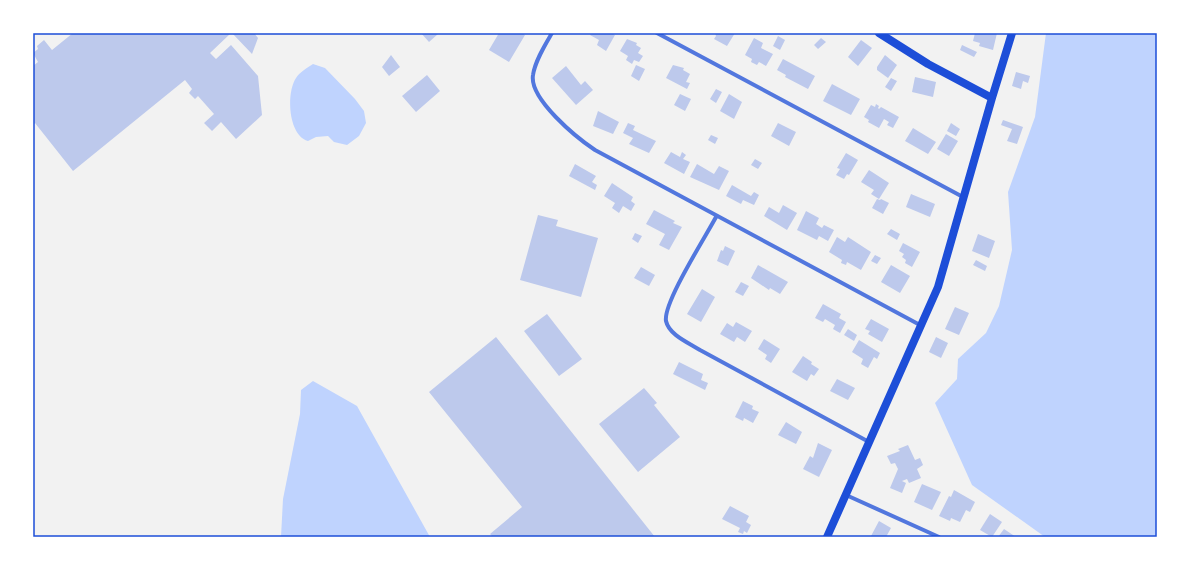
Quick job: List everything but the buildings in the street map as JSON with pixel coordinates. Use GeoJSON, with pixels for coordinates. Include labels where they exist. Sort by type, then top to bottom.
{"type":"FeatureCollection","features":[{"type":"Feature","properties":{"kind":"main road"},"geometry":{"type":"LineString","coordinates":[[879,33],[928,64],[992,98]]}},
{"type":"Feature","properties":{"kind":"main road"},"geometry":{"type":"LineString","coordinates":[[827,537],[938,287],[1012,33]]}},
{"type":"Feature","properties":{"kind":"street"},"geometry":{"type":"LineString","coordinates":[[552,33],[533,76],[536,90],[552,111],[577,138],[595,150],[716,217],[920,326]]}},
{"type":"Feature","properties":{"kind":"street"},"geometry":{"type":"LineString","coordinates":[[657,33],[964,197]]}},
{"type":"Feature","properties":{"kind":"street"},"geometry":{"type":"LineString","coordinates":[[716,217],[670,300],[666,321],[669,328],[675,334],[700,350],[869,442]]}},
{"type":"Feature","properties":{"kind":"street"},"geometry":{"type":"LineString","coordinates":[[846,495],[939,537]]}},
{"type":"Feature","properties":{"kind":"water"},"geometry":{"type":"Polygon","coordinates":[[[1046,33],[1157,33],[1157,537],[1045,537],[972,485],[935,403],[957,379],[958,359],[986,333],[999,306],[1012,250],[1008,192],[1035,117],[1046,33]]]}},
{"type":"Feature","properties":{"kind":"water"},"geometry":{"type":"Polygon","coordinates":[[[313,64],[325,68],[355,99],[364,111],[366,123],[359,136],[347,145],[334,142],[328,136],[316,137],[308,141],[301,137],[296,131],[290,103],[293,85],[296,78],[313,64]]]}},
{"type":"Feature","properties":{"kind":"water"},"geometry":{"type":"Polygon","coordinates":[[[313,381],[357,406],[430,537],[281,537],[283,499],[300,414],[301,390],[313,381]]]}}]}
